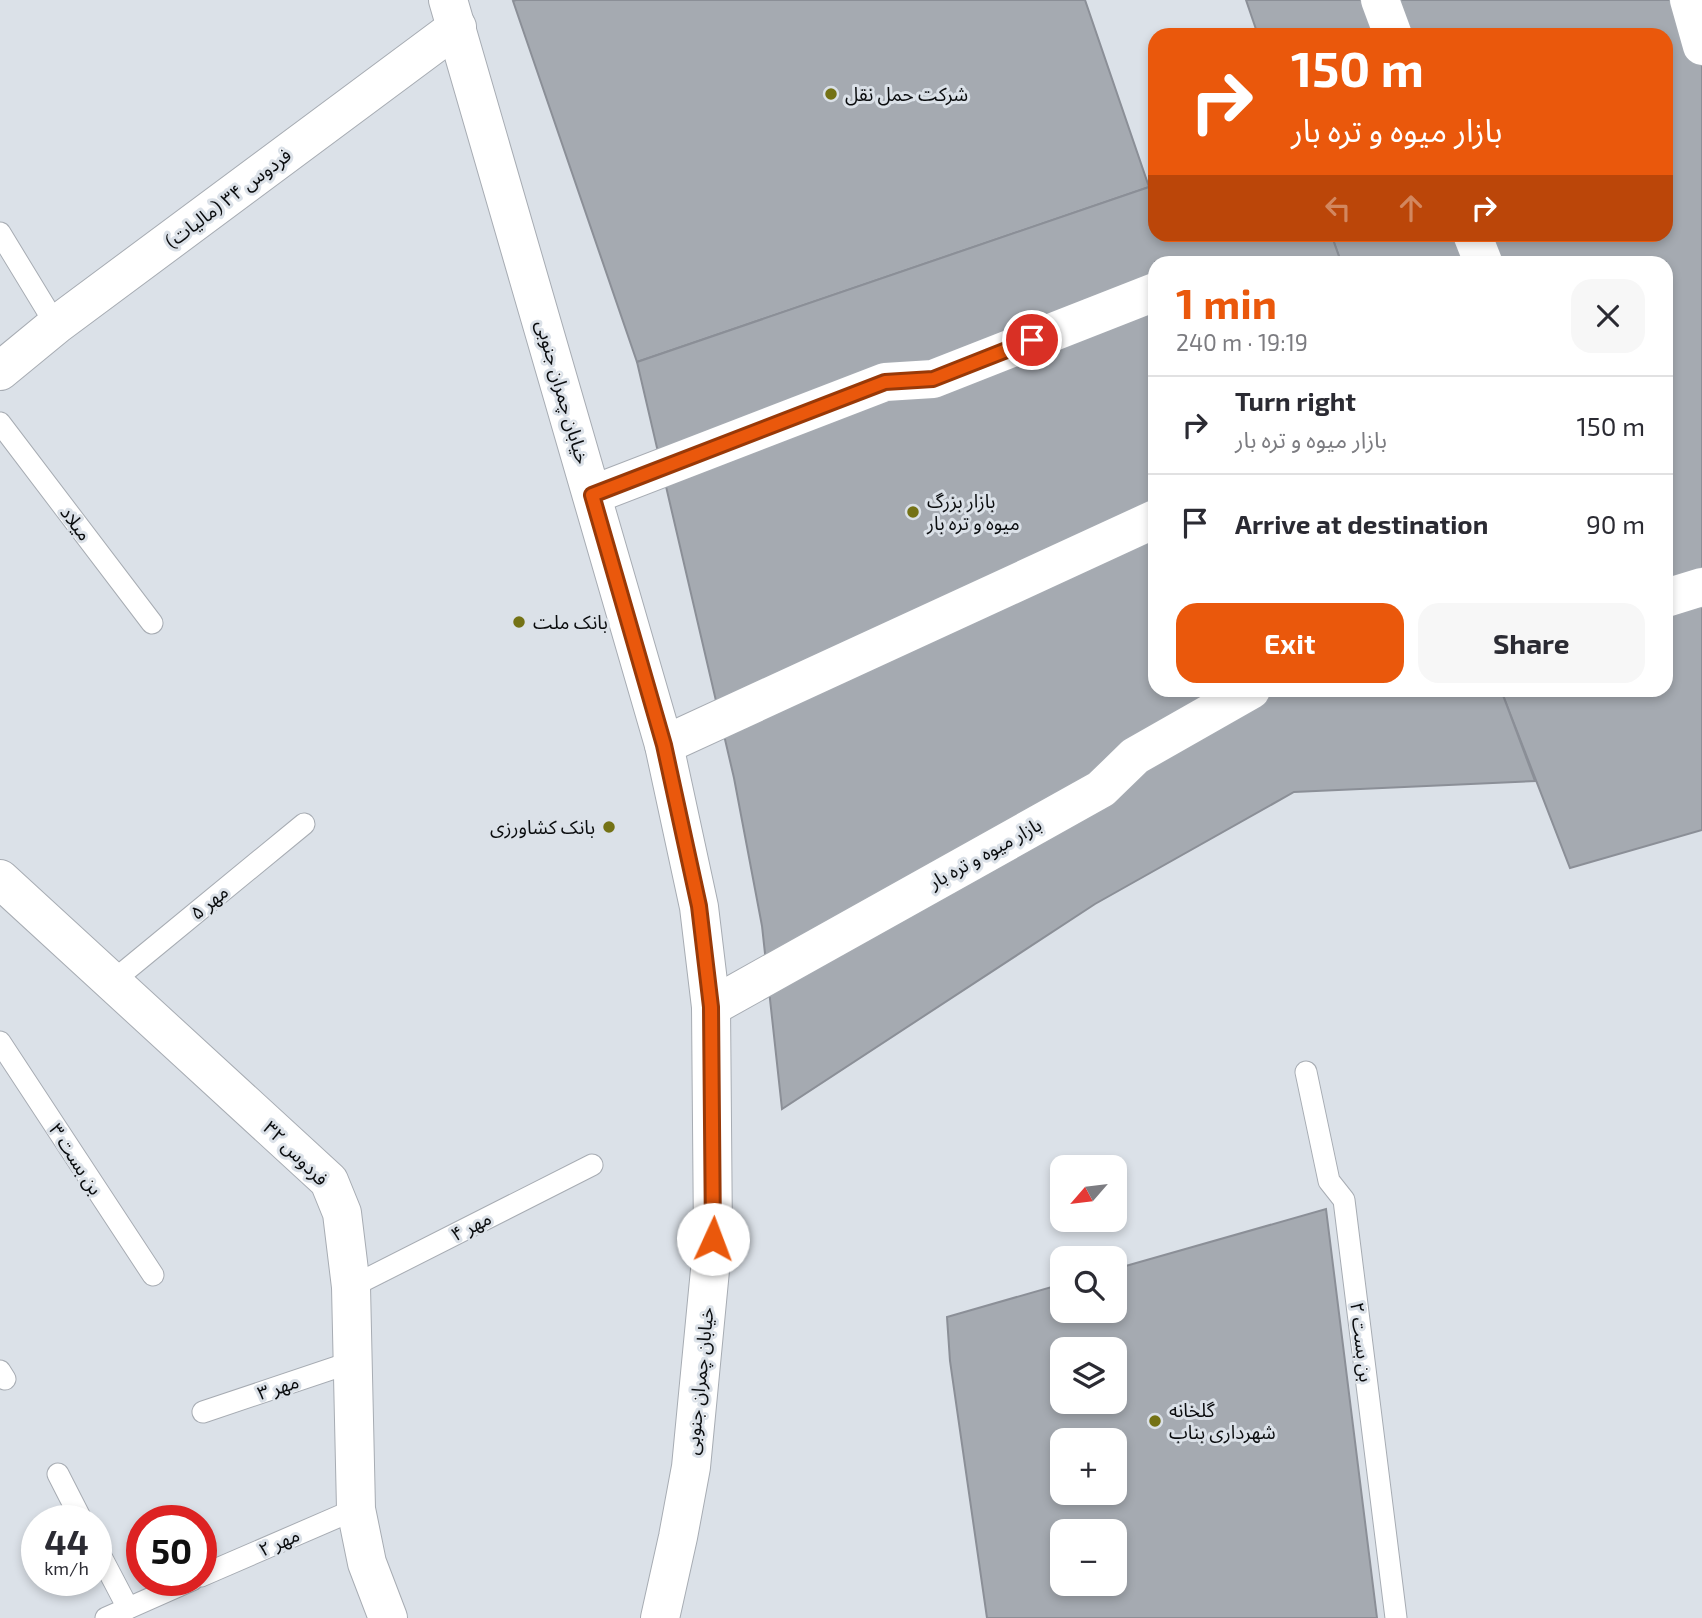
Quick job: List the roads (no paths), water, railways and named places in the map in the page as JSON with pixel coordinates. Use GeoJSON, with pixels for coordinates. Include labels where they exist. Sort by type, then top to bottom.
{"type":"FeatureCollection","features":[{"type":"Feature","properties":{"kind":"street"},"geometry":{"type":"LineString","coordinates":[[1380,0],[1390,28]]}},
{"type":"Feature","properties":{"kind":"street"},"geometry":{"type":"LineString","coordinates":[[1689,0],[1702,46]]}},
{"type":"Feature","properties":{"kind":"street","name":"فردوس ۳۴ (مالیات)"},"geometry":{"type":"LineString","coordinates":[[0,371],[452,13]]}},
{"type":"Feature","properties":{"kind":"street","name":"خیابان چمران جنوبی"},"geometry":{"type":"LineString","coordinates":[[452,13],[664,745],[699,906],[711,1007],[713,1239],[691,1467],[660,1618]]}},
{"type":"Feature","properties":{"kind":"street"},"geometry":{"type":"LineString","coordinates":[[592,495],[885,382],[933,379],[1148,295]]}},
{"type":"Feature","properties":{"kind":"street"},"geometry":{"type":"LineString","coordinates":[[664,745],[1148,522]]}},
{"type":"Feature","properties":{"kind":"street"},"geometry":{"type":"LineString","coordinates":[[1673,596],[1702,587]]}},
{"type":"Feature","properties":{"kind":"street","name":"بازار میوه و تره بار"},"geometry":{"type":"LineString","coordinates":[[711,1007],[1101,789],[1135,756],[1239,697]]}},
{"type":"Feature","properties":{"kind":"street","name":"فردوس ۳۲"},"geometry":{"type":"LineString","coordinates":[[0,879],[329,1181],[342,1213],[351,1287],[356,1508],[367,1563],[388,1618]]}},
{"type":"Feature","properties":{"kind":"lane"},"geometry":{"type":"LineString","coordinates":[[0,233],[56,325]]}},
{"type":"Feature","properties":{"kind":"lane","name":"میلاد"},"geometry":{"type":"LineString","coordinates":[[0,423],[152,623]]}},
{"type":"Feature","properties":{"kind":"lane","name":"مهر ۵"},"geometry":{"type":"LineString","coordinates":[[113,981],[304,824]]}},
{"type":"Feature","properties":{"kind":"lane","name":"بن بست ۳"},"geometry":{"type":"LineString","coordinates":[[0,1042],[153,1275]]}},
{"type":"Feature","properties":{"kind":"lane","name":"بن بست ۲"},"geometry":{"type":"LineString","coordinates":[[1306,1072],[1329,1181],[1344,1200],[1396,1618]]}},
{"type":"Feature","properties":{"kind":"lane","name":"مهر ۴"},"geometry":{"type":"LineString","coordinates":[[351,1287],[592,1165]]}},
{"type":"Feature","properties":{"kind":"lane","name":"مهر ۳"},"geometry":{"type":"LineString","coordinates":[[203,1412],[352,1363]]}},
{"type":"Feature","properties":{"kind":"lane"},"geometry":{"type":"LineString","coordinates":[[58,1475],[74,1505]]}},
{"type":"Feature","properties":{"kind":"lane","name":"مهر ۲"},"geometry":{"type":"LineString","coordinates":[[217,1569],[356,1508]]}},
{"type":"Feature","properties":{"kind":"lane"},"geometry":{"type":"LineString","coordinates":[[112,1578],[128,1608]]}},
{"type":"Feature","properties":{"kind":"lane"},"geometry":{"type":"LineString","coordinates":[[106,1618],[155,1596]]}},
{"type":"Feature","properties":{"kind":"place","name":"شرکت حمل نقل"},"geometry":{"type":"Point","coordinates":[831,94]}},
{"type":"Feature","properties":{"kind":"place","name":"بازار بزرگ میوه و تره بار"},"geometry":{"type":"Point","coordinates":[913,512]}},
{"type":"Feature","properties":{"kind":"place","name":"بانک ملت"},"geometry":{"type":"Point","coordinates":[519,622]}},
{"type":"Feature","properties":{"kind":"place","name":"بانک کشاورزی"},"geometry":{"type":"Point","coordinates":[609,827]}},
{"type":"Feature","properties":{"kind":"place","name":"گلخانه شهرداری بناب"},"geometry":{"type":"Point","coordinates":[1155,1421]}}]}
